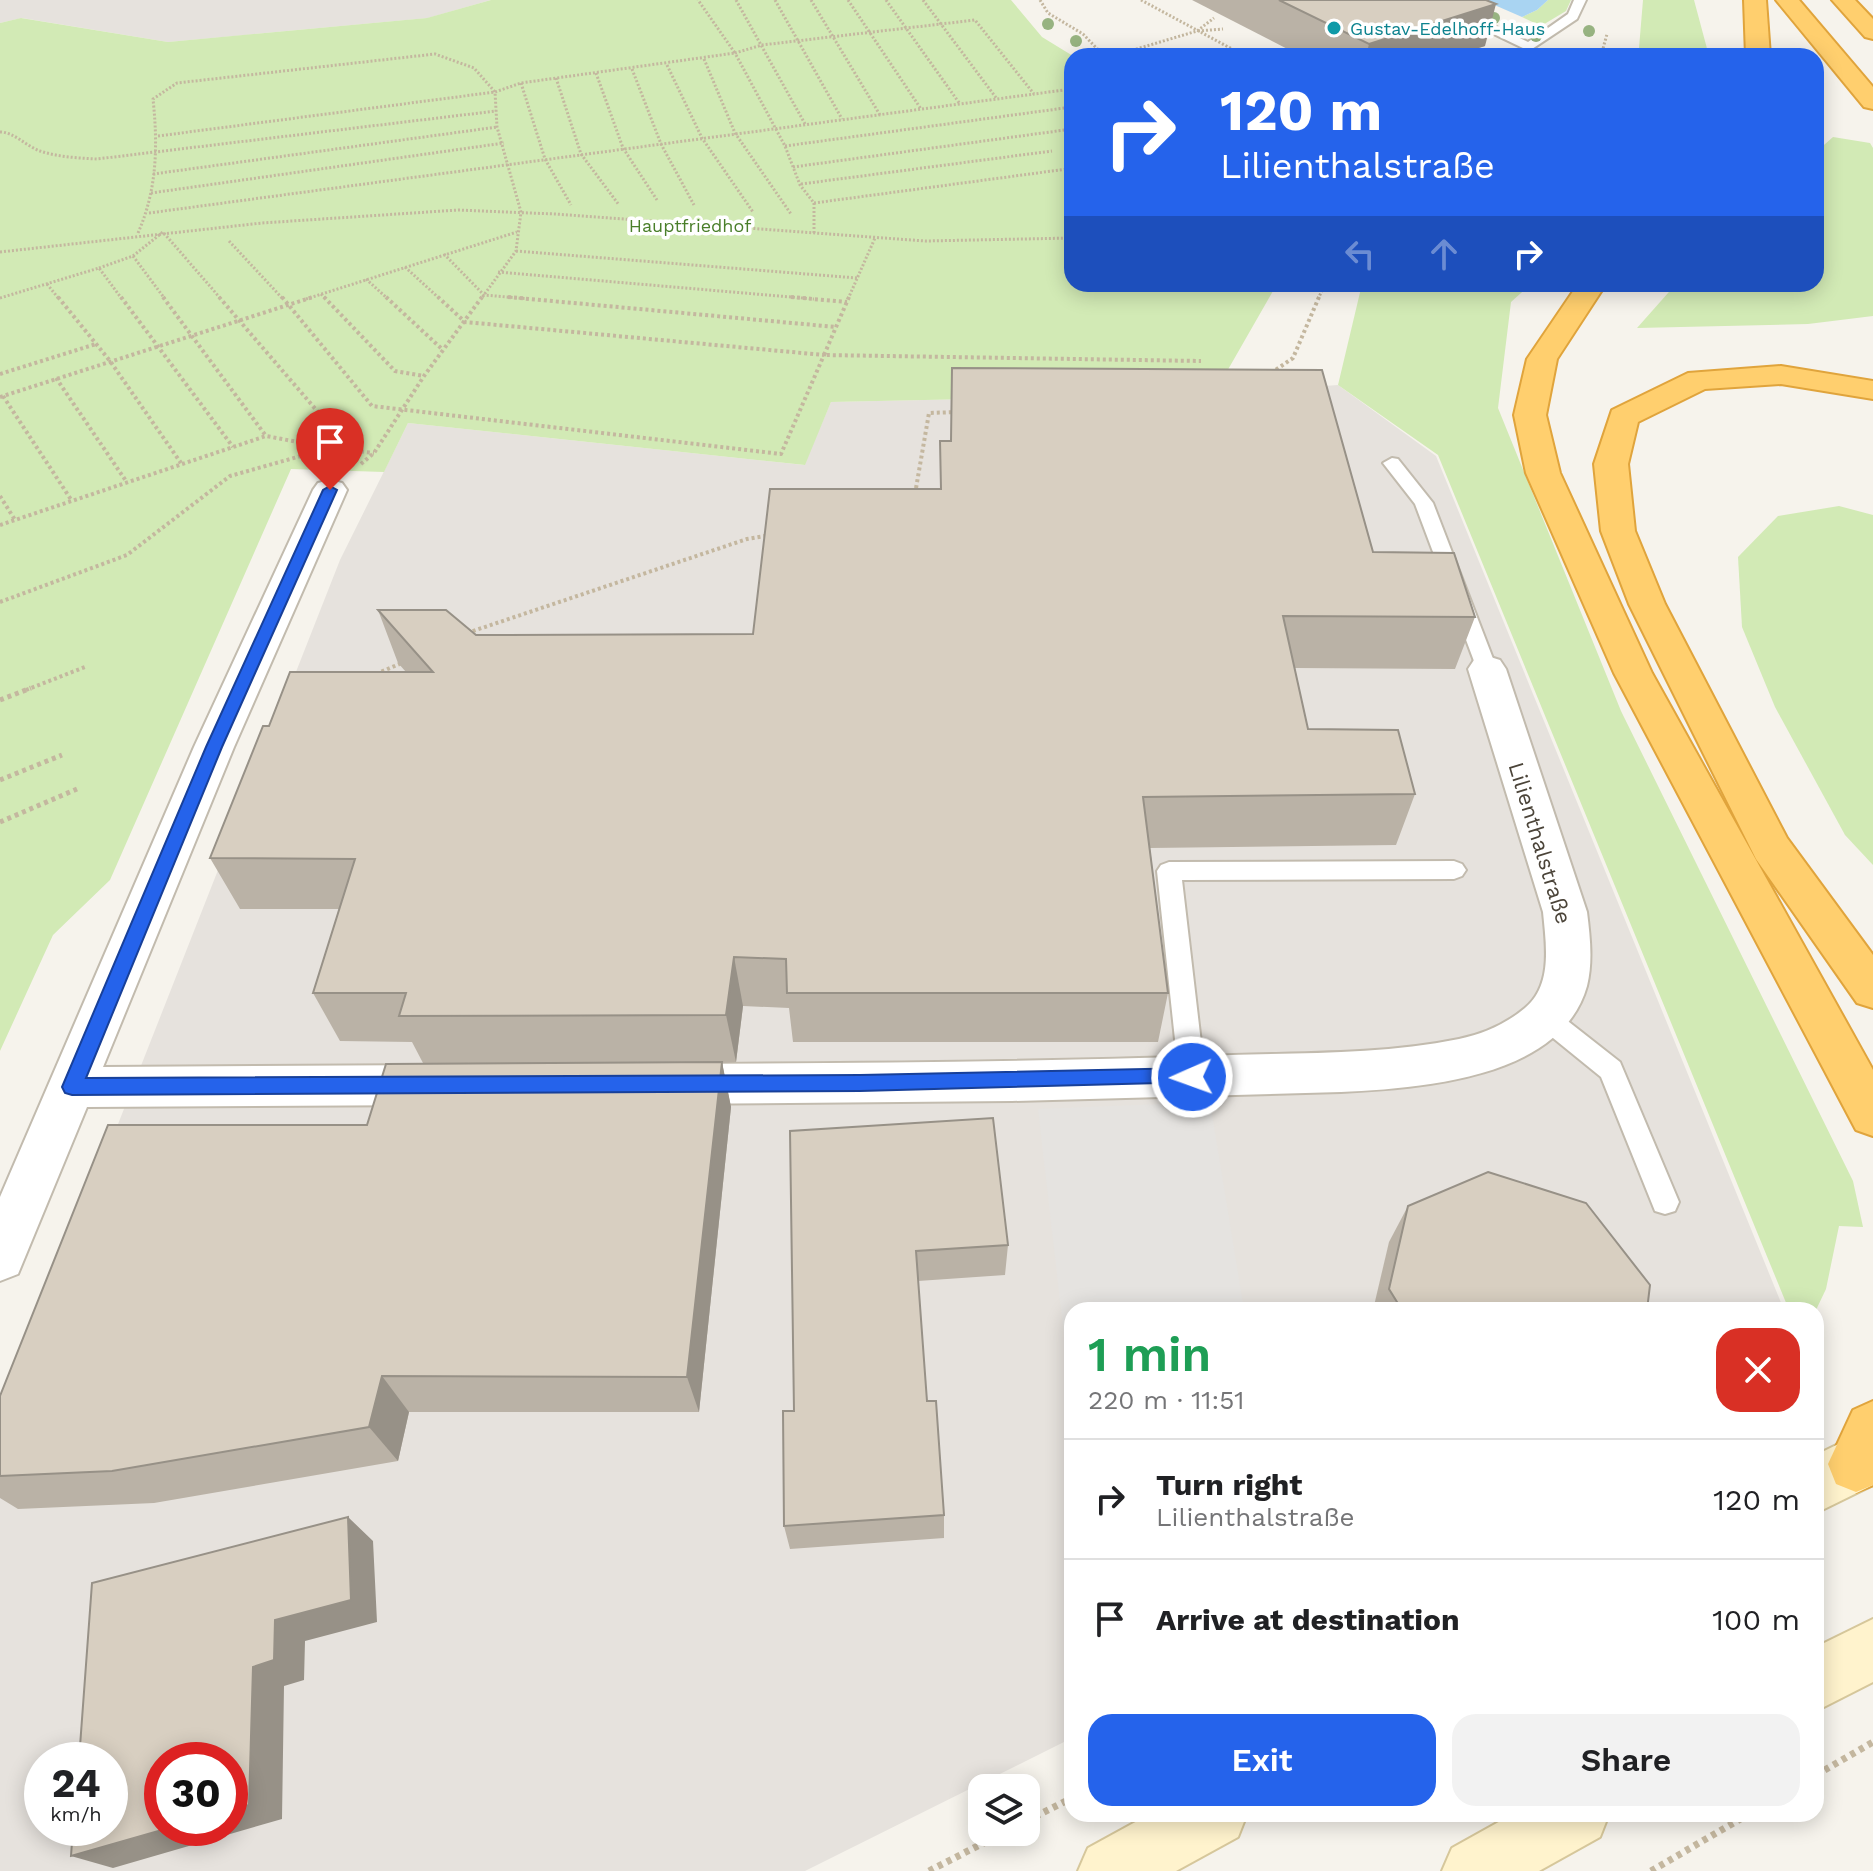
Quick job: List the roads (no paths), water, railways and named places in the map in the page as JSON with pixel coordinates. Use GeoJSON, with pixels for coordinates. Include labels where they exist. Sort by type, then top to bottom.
{"type":"FeatureCollection","features":[{"type":"Feature","properties":{"kind":"highway"},"geometry":{"type":"LineString","coordinates":[[1755,0],[1758,48]]}},
{"type":"Feature","properties":{"kind":"highway"},"geometry":{"type":"LineString","coordinates":[[1787,0],[1873,102]]}},
{"type":"Feature","properties":{"kind":"highway"},"geometry":{"type":"LineString","coordinates":[[1843,0],[1873,32]]}},
{"type":"Feature","properties":{"kind":"highway"},"geometry":{"type":"LineString","coordinates":[[1587,292],[1542,359],[1530,415],[1543,473],[1633,673],[1873,1115]]}},
{"type":"Feature","properties":{"kind":"highway"},"geometry":{"type":"LineString","coordinates":[[1873,390],[1781,375],[1699,380],[1623,417],[1611,464],[1618,531],[1647,604],[1771,848],[1873,990]]}},
{"type":"Feature","properties":{"kind":"highway"},"geometry":{"type":"LineString","coordinates":[[1827,1032],[1873,1079]]}},
{"type":"Feature","properties":{"kind":"main road"},"geometry":{"type":"LineString","coordinates":[[1824,1676],[1873,1649]]}},
{"type":"Feature","properties":{"kind":"main road"},"geometry":{"type":"LineString","coordinates":[[1111,1871],[1200,1822]]}},
{"type":"Feature","properties":{"kind":"main road"},"geometry":{"type":"LineString","coordinates":[[1475,1871],[1563,1822]]}},
{"type":"Feature","properties":{"kind":"street"},"geometry":{"type":"LineString","coordinates":[[0,1257],[214,747],[330,490]]}},
{"type":"Feature","properties":{"kind":"street","name":"Lilienthalstraße"},"geometry":{"type":"LineString","coordinates":[[624,1084],[1192,1077],[1401,1068],[1461,1058],[1515,1040],[1546,1018],[1561,992],[1570,953],[1565,912],[1487,669]]}},
{"type":"Feature","properties":{"kind":"street"},"geometry":{"type":"LineString","coordinates":[[72,1087],[482,1085]]}},
{"type":"Feature","properties":{"kind":"lane"},"geometry":{"type":"LineString","coordinates":[[1429,0],[1529,47],[1573,16],[1580,0]]}},
{"type":"Feature","properties":{"kind":"lane"},"geometry":{"type":"LineString","coordinates":[[1392,463],[1424,503],[1487,669]]}},
{"type":"Feature","properties":{"kind":"lane"},"geometry":{"type":"LineString","coordinates":[[1192,1077],[1169,871],[1454,870]]}},
{"type":"Feature","properties":{"kind":"lane"},"geometry":{"type":"LineString","coordinates":[[1546,1018],[1611,1070],[1665,1202]]}},
{"type":"Feature","properties":{"kind":"water"},"geometry":{"type":"Polygon","coordinates":[[[1483,0],[1548,0],[1522,17],[1483,0]]]}},
{"type":"Feature","properties":{"kind":"place","name":"Gustav-Edelhoff-Haus"},"geometry":{"type":"Point","coordinates":[1334,28]}},
{"type":"Feature","properties":{"kind":"park label","name":"Hauptfriedhof"},"geometry":{"type":"Point","coordinates":[690,225]}}]}
